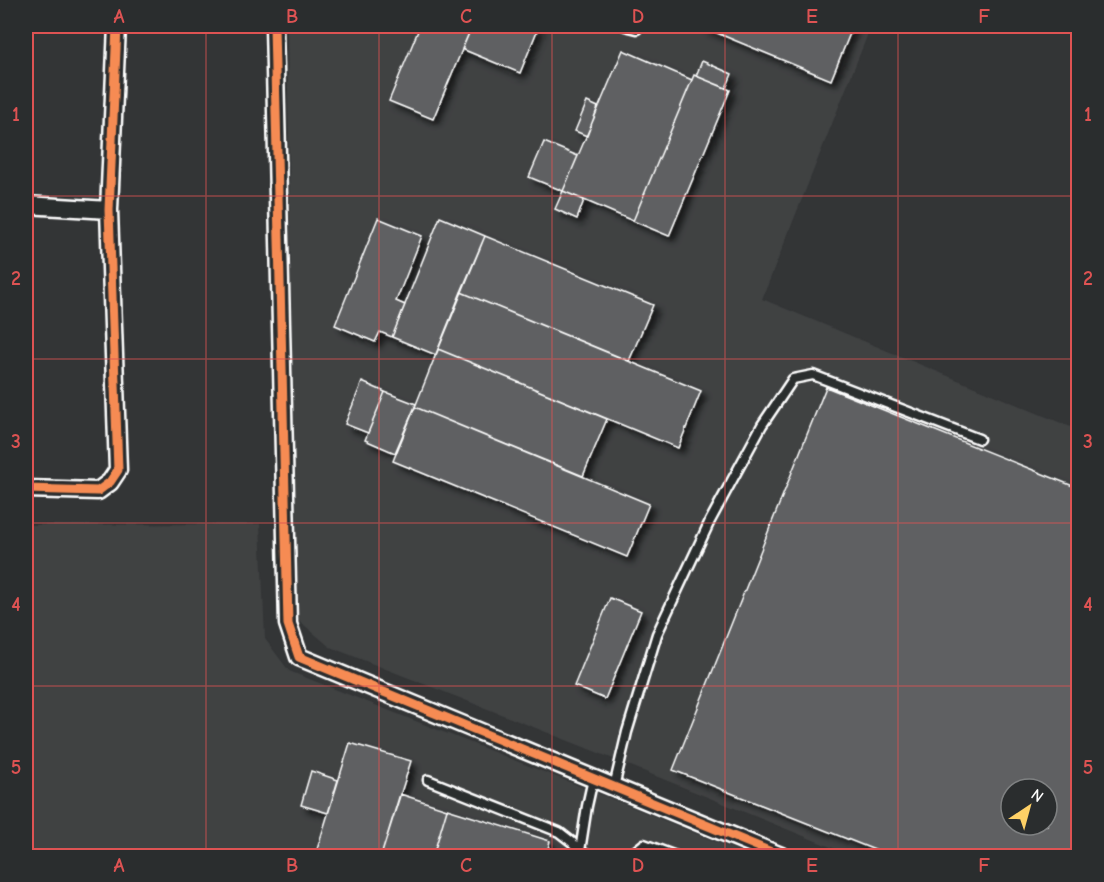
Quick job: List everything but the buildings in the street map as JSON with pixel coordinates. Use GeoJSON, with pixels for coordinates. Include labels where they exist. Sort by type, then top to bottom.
{"type":"FeatureCollection","features":[{"type":"Feature","properties":{"kind":"street"},"geometry":{"type":"LineString","coordinates":[[26,489],[98,491],[110,482],[118,470],[109,210],[117,26]]}},
{"type":"Feature","properties":{"kind":"street"},"geometry":{"type":"LineString","coordinates":[[274,26],[288,624],[299,657],[781,856]]}},
{"type":"Feature","properties":{"kind":"street"},"geometry":{"type":"LineString","coordinates":[[26,206],[109,210]]}},
{"type":"Feature","properties":{"kind":"lane"},"geometry":{"type":"LineString","coordinates":[[625,26],[637,29]]}},
{"type":"Feature","properties":{"kind":"lane"},"geometry":{"type":"LineString","coordinates":[[615,787],[627,732],[657,634],[710,520],[762,425],[793,379],[813,375],[979,440]]}},
{"type":"Feature","properties":{"kind":"lane"},"geometry":{"type":"LineString","coordinates":[[579,854],[593,779]]}},
{"type":"Feature","properties":{"kind":"lane"},"geometry":{"type":"LineString","coordinates":[[428,780],[559,832],[572,842],[579,854],[589,856]]}},
{"type":"Feature","properties":{"kind":"lane"},"geometry":{"type":"LineString","coordinates":[[628,856],[644,844],[676,856]]}},
{"type":"Feature","properties":{"kind":"shaded area"},"geometry":{"type":"Polygon","coordinates":[[[287,26],[871,26],[762,299],[1078,430],[1078,856],[853,856],[330,647],[296,618],[287,26]]]}},
{"type":"Feature","properties":{"kind":"shaded area"},"geometry":{"type":"Polygon","coordinates":[[[260,524],[265,639],[289,671],[750,856],[26,856],[26,525],[260,524]]]}},
{"type":"Feature","properties":{"kind":"cycle path"},"geometry":{"type":"LineString","coordinates":[[26,489],[98,491],[110,482],[118,470],[109,210],[117,26]]}},
{"type":"Feature","properties":{"kind":"cycle path"},"geometry":{"type":"LineString","coordinates":[[274,26],[288,624],[299,657],[781,856]]}}]}
